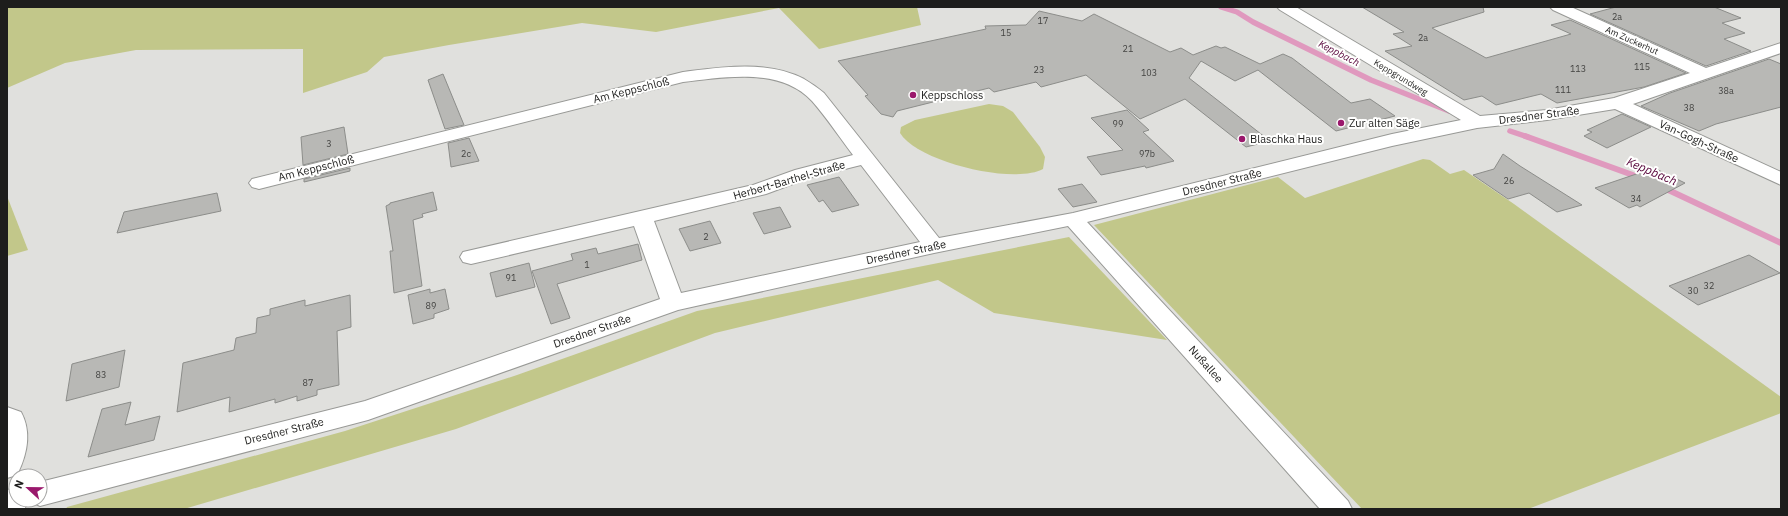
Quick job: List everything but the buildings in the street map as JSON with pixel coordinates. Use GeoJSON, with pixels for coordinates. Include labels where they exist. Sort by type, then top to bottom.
{"type":"FeatureCollection","features":[{"type":"Feature","properties":{"kind":"street","name":"Keppgrundweg"},"geometry":{"type":"LineString","coordinates":[[1285,7],[1477,122]]}},
{"type":"Feature","properties":{"kind":"street","name":"Am Zuckerhut"},"geometry":{"type":"LineString","coordinates":[[1558,7],[1706,74]]}},
{"type":"Feature","properties":{"kind":"street","name":"Dresdner Straße"},"geometry":{"type":"LineString","coordinates":[[48,492],[368,410],[673,303],[934,246],[1073,219],[1392,140],[1477,122],[1547,115],[1617,103],[1781,48]]}},
{"type":"Feature","properties":{"kind":"street","name":"Am Keppschloß"},"geometry":{"type":"LineString","coordinates":[[259,183],[683,77],[732,72],[759,72],[798,82],[818,97],[934,246]]}},
{"type":"Feature","properties":{"kind":"street","name":"Van-Gogh-Straße"},"geometry":{"type":"LineString","coordinates":[[1617,103],[1781,179]]}},
{"type":"Feature","properties":{"kind":"street","name":"Herbert-Barthel-Straße"},"geometry":{"type":"LineString","coordinates":[[472,257],[759,190],[802,174],[866,158]]}},
{"type":"Feature","properties":{"kind":"street"},"geometry":{"type":"LineString","coordinates":[[642,218],[673,303]]}},
{"type":"Feature","properties":{"kind":"street","name":"Nußallee"},"geometry":{"type":"LineString","coordinates":[[1073,219],[1338,509]]}},
{"type":"Feature","properties":{"kind":"street"},"geometry":{"type":"LineString","coordinates":[[7,417],[12,419],[14,442],[7,467]]}},
{"type":"Feature","properties":{"kind":"green space"},"geometry":{"type":"Polygon","coordinates":[[[7,7],[917,7],[921,25],[819,49],[779,8],[656,32],[582,23],[384,57],[367,72],[303,93],[303,49],[136,50],[65,63],[7,88],[7,7]]]}},
{"type":"Feature","properties":{"kind":"green space"},"geometry":{"type":"Polygon","coordinates":[[[989,104],[1003,106],[1013,112],[1040,147],[1045,157],[1043,169],[1029,173],[1011,174],[967,168],[926,153],[910,144],[900,133],[901,127],[915,120],[989,104]]]}},
{"type":"Feature","properties":{"kind":"green space"},"geometry":{"type":"Polygon","coordinates":[[[1423,159],[1430,160],[1450,174],[1464,170],[1514,204],[1781,397],[1781,413],[1528,509],[1362,509],[1094,225],[1278,177],[1305,198],[1423,159]]]}},
{"type":"Feature","properties":{"kind":"green space"},"geometry":{"type":"Polygon","coordinates":[[[7,196],[28,250],[7,256],[7,196]]]}},
{"type":"Feature","properties":{"kind":"green space"},"geometry":{"type":"Polygon","coordinates":[[[1069,237],[1167,340],[994,313],[938,280],[715,333],[456,429],[184,509],[66,509],[67,507],[345,431],[517,375],[697,311],[1069,237]]]}},
{"type":"Feature","properties":{"kind":"waterway","name":"Keppbach"},"geometry":{"type":"LineString","coordinates":[[1221,7],[1237,12],[1253,22],[1371,80],[1449,111]]}},
{"type":"Feature","properties":{"kind":"waterway","name":"Keppbach"},"geometry":{"type":"LineString","coordinates":[[1510,131],[1525,136]]}},
{"type":"Feature","properties":{"kind":"waterway","name":"Keppbach"},"geometry":{"type":"LineString","coordinates":[[1525,136],[1641,178]]}},
{"type":"Feature","properties":{"kind":"waterway","name":"Keppbach"},"geometry":{"type":"LineString","coordinates":[[1662,187],[1781,243]]}},
{"type":"Feature","properties":{"kind":"place","name":"Keppschloss"},"geometry":{"type":"Point","coordinates":[913,95]}},
{"type":"Feature","properties":{"kind":"place","name":"Zur alten Säge"},"geometry":{"type":"Point","coordinates":[1341,123]}},
{"type":"Feature","properties":{"kind":"place","name":"Blaschka Haus"},"geometry":{"type":"Point","coordinates":[1242,139]}}]}
